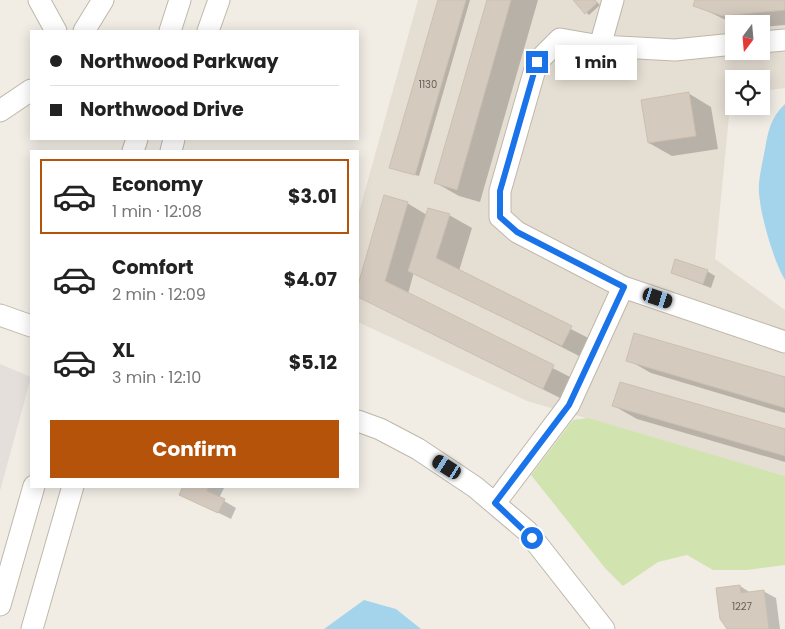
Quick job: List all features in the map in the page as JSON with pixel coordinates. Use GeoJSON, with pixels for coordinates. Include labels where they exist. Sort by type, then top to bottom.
{"type":"FeatureCollection","features":[{"type":"Feature","properties":{"kind":"street"},"geometry":{"type":"LineString","coordinates":[[39,0],[55,30]]}},
{"type":"Feature","properties":{"kind":"street"},"geometry":{"type":"LineString","coordinates":[[85,30],[103,0]]}},
{"type":"Feature","properties":{"kind":"street"},"geometry":{"type":"LineString","coordinates":[[170,30],[180,0]]}},
{"type":"Feature","properties":{"kind":"street"},"geometry":{"type":"LineString","coordinates":[[208,30],[219,0]]}},
{"type":"Feature","properties":{"kind":"street"},"geometry":{"type":"LineString","coordinates":[[600,46],[612,10],[613,0]]}},
{"type":"Feature","properties":{"kind":"street"},"geometry":{"type":"LineString","coordinates":[[725,45],[675,50],[600,46],[560,39],[537,62],[500,191],[500,217],[517,232],[624,287],[785,342]]}},
{"type":"Feature","properties":{"kind":"street"},"geometry":{"type":"LineString","coordinates":[[770,41],[785,40]]}},
{"type":"Feature","properties":{"kind":"street"},"geometry":{"type":"LineString","coordinates":[[0,111],[30,91]]}},
{"type":"Feature","properties":{"kind":"street"},"geometry":{"type":"LineString","coordinates":[[495,503],[569,405],[624,287]]}},
{"type":"Feature","properties":{"kind":"street"},"geometry":{"type":"LineString","coordinates":[[0,315],[30,326]]}},
{"type":"Feature","properties":{"kind":"street"},"geometry":{"type":"LineString","coordinates":[[359,420],[418,449],[461,476],[527,530],[604,629]]}},
{"type":"Feature","properties":{"kind":"street"},"geometry":{"type":"LineString","coordinates":[[0,605],[33,488]]}},
{"type":"Feature","properties":{"kind":"street"},"geometry":{"type":"LineString","coordinates":[[32,629],[71,488]]}},
{"type":"Feature","properties":{"kind":"shaded area"},"geometry":{"type":"Polygon","coordinates":[[[418,0],[785,0],[785,88],[770,90],[770,70],[725,70],[725,115],[729,115],[715,259],[785,310],[785,476],[527,401],[359,322],[359,212],[418,0]]]}},
{"type":"Feature","properties":{"kind":"shaded area"},"geometry":{"type":"Polygon","coordinates":[[[0,364],[30,377],[30,381],[0,491],[0,364]]]}},
{"type":"Feature","properties":{"kind":"green space"},"geometry":{"type":"Polygon","coordinates":[[[588,418],[785,476],[785,565],[747,570],[713,570],[687,555],[658,562],[623,586],[605,568],[531,475],[573,420],[588,418]]]}},
{"type":"Feature","properties":{"kind":"water"},"geometry":{"type":"Polygon","coordinates":[[[785,104],[785,280],[776,260],[763,219],[759,183],[769,130],[776,114],[785,104]]]}},
{"type":"Feature","properties":{"kind":"water"},"geometry":{"type":"Polygon","coordinates":[[[364,600],[396,609],[421,629],[324,629],[364,600]]]}},
{"type":"Feature","properties":{"kind":"building"},"geometry":{"type":"Polygon","coordinates":[[[438,0],[466,0],[415,175],[389,168],[438,0]]]}},
{"type":"Feature","properties":{"kind":"building"},"geometry":{"type":"Polygon","coordinates":[[[487,0],[511,0],[457,190],[434,183],[487,0]]]}},
{"type":"Feature","properties":{"kind":"building"},"geometry":{"type":"Polygon","coordinates":[[[573,0],[594,0],[597,3],[585,14],[573,0]]]}},
{"type":"Feature","properties":{"kind":"building"},"geometry":{"type":"Polygon","coordinates":[[[695,0],[785,0],[785,10],[722,16],[693,6],[695,0]]]}},
{"type":"Feature","properties":{"kind":"building"},"geometry":{"type":"Polygon","coordinates":[[[582,56],[600,63],[595,77],[577,70],[582,56]]]}},
{"type":"Feature","properties":{"kind":"building"},"geometry":{"type":"Polygon","coordinates":[[[689,92],[696,136],[648,143],[641,100],[689,92]]]}},
{"type":"Feature","properties":{"kind":"building"},"geometry":{"type":"Polygon","coordinates":[[[384,195],[408,202],[385,281],[554,365],[543,389],[359,297],[359,282],[384,195]]]}},
{"type":"Feature","properties":{"kind":"building"},"geometry":{"type":"Polygon","coordinates":[[[428,208],[450,214],[436,258],[572,326],[562,346],[408,271],[428,208]]]}},
{"type":"Feature","properties":{"kind":"building"},"geometry":{"type":"Polygon","coordinates":[[[675,259],[708,270],[703,284],[671,273],[675,259]]]}},
{"type":"Feature","properties":{"kind":"building"},"geometry":{"type":"Polygon","coordinates":[[[634,333],[785,377],[785,408],[626,361],[634,333]]]}},
{"type":"Feature","properties":{"kind":"building"},"geometry":{"type":"Polygon","coordinates":[[[620,382],[785,429],[785,456],[612,406],[620,382]]]}},
{"type":"Feature","properties":{"kind":"building"},"geometry":{"type":"Polygon","coordinates":[[[182,488],[208,488],[207,491],[225,499],[218,513],[179,495],[182,488]]]}},
{"type":"Feature","properties":{"kind":"building"},"geometry":{"type":"Polygon","coordinates":[[[740,585],[741,593],[764,590],[769,629],[727,629],[720,619],[716,588],[740,585]]]}},
{"type":"Feature","properties":{"kind":"route"},"geometry":{"type":"LineString","coordinates":[[532,538],[527,530],[495,503],[569,405],[624,287],[517,232],[500,217],[500,191],[517,140],[537,62]]}}]}
